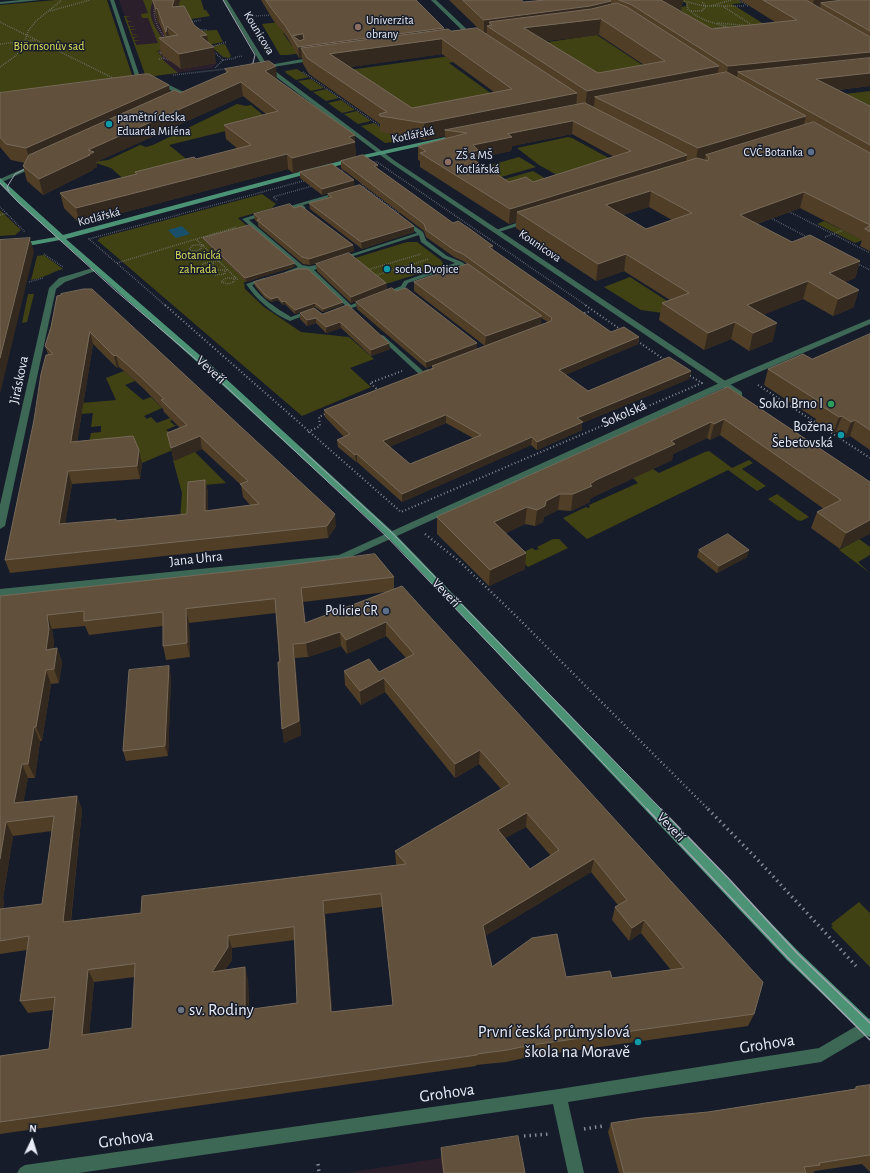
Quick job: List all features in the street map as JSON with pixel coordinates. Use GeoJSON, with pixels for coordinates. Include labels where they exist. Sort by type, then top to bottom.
{"type":"FeatureCollection","features":[{"type":"Feature","properties":{"kind":"main road","name":"Kotlářská"},"geometry":{"type":"LineString","coordinates":[[0,244],[62,238],[334,167],[382,152],[458,137]]}},
{"type":"Feature","properties":{"kind":"main road","name":"Veveří"},"geometry":{"type":"LineString","coordinates":[[0,181],[21,202],[208,367],[390,534],[792,955],[869,1027]]}},
{"type":"Feature","properties":{"kind":"street"},"geometry":{"type":"LineString","coordinates":[[0,4],[38,0]]}},
{"type":"Feature","properties":{"kind":"street"},"geometry":{"type":"LineString","coordinates":[[112,0],[143,82]]}},
{"type":"Feature","properties":{"kind":"street","name":"Kounicova"},"geometry":{"type":"LineString","coordinates":[[225,0],[265,66],[382,152],[745,399]]}},
{"type":"Feature","properties":{"kind":"street"},"geometry":{"type":"LineString","coordinates":[[433,0],[476,39],[463,39]]}},
{"type":"Feature","properties":{"kind":"street"},"geometry":{"type":"LineString","coordinates":[[255,68],[318,59]]}},
{"type":"Feature","properties":{"kind":"street"},"geometry":{"type":"LineString","coordinates":[[133,84],[143,82],[165,85],[189,96]]}},
{"type":"Feature","properties":{"kind":"street"},"geometry":{"type":"LineString","coordinates":[[0,181],[45,161]]}},
{"type":"Feature","properties":{"kind":"street"},"geometry":{"type":"LineString","coordinates":[[496,231],[532,220]]}},
{"type":"Feature","properties":{"kind":"street","name":"Jiráskova"},"geometry":{"type":"LineString","coordinates":[[0,526],[52,288],[62,280],[96,269]]}},
{"type":"Feature","properties":{"kind":"street","name":"Sokolská"},"geometry":{"type":"LineString","coordinates":[[390,534],[724,385],[868,324]]}},
{"type":"Feature","properties":{"kind":"street","name":"Jana Uhra"},"geometry":{"type":"LineString","coordinates":[[0,593],[340,558],[390,534]]}},
{"type":"Feature","properties":{"kind":"street","name":"Grohova"},"geometry":{"type":"LineString","coordinates":[[25,1173],[559,1096],[820,1055],[869,1027]]}},
{"type":"Feature","properties":{"kind":"street"},"geometry":{"type":"LineString","coordinates":[[559,1096],[576,1173]]}},
{"type":"Feature","properties":{"kind":"lane"},"geometry":{"type":"LineString","coordinates":[[345,192],[245,219],[300,266],[310,269],[356,312]]}},
{"type":"Feature","properties":{"kind":"lane"},"geometry":{"type":"LineString","coordinates":[[299,205],[305,210]]}},
{"type":"Feature","properties":{"kind":"lane"},"geometry":{"type":"LineString","coordinates":[[398,216],[421,233],[423,241],[445,258],[460,263],[478,276]]}},
{"type":"Feature","properties":{"kind":"lane"},"geometry":{"type":"LineString","coordinates":[[277,276],[298,269],[310,269],[421,233]]}},
{"type":"Feature","properties":{"kind":"lane"},"geometry":{"type":"LineString","coordinates":[[354,248],[360,252]]}},
{"type":"Feature","properties":{"kind":"lane"},"geometry":{"type":"LineString","coordinates":[[378,297],[402,287],[406,282],[460,263]]}},
{"type":"Feature","properties":{"kind":"lane"},"geometry":{"type":"LineString","coordinates":[[270,278],[249,284],[252,290],[267,305],[290,318],[316,310]]}},
{"type":"Feature","properties":{"kind":"lane"},"geometry":{"type":"LineString","coordinates":[[402,287],[408,292]]}},
{"type":"Feature","properties":{"kind":"lane"},"geometry":{"type":"LineString","coordinates":[[343,309],[371,299]]}},
{"type":"Feature","properties":{"kind":"lane"},"geometry":{"type":"LineString","coordinates":[[379,334],[422,374],[435,368]]}},
{"type":"Feature","properties":{"kind":"path"},"geometry":{"type":"LineString","coordinates":[[0,67],[11,60],[20,51],[26,41],[26,35],[29,28],[34,22],[62,0]]}},
{"type":"Feature","properties":{"kind":"path"},"geometry":{"type":"LineString","coordinates":[[47,12],[90,0]]}},
{"type":"Feature","properties":{"kind":"path"},"geometry":{"type":"LineString","coordinates":[[157,0],[154,4],[154,16],[161,34],[169,42]]}},
{"type":"Feature","properties":{"kind":"path"},"geometry":{"type":"LineString","coordinates":[[680,0],[687,3],[706,6],[744,6]]}},
{"type":"Feature","properties":{"kind":"path"},"geometry":{"type":"LineString","coordinates":[[690,11],[702,11],[706,6],[721,4],[731,0]]}},
{"type":"Feature","properties":{"kind":"path"},"geometry":{"type":"LineString","coordinates":[[739,0],[748,6]]}},
{"type":"Feature","properties":{"kind":"path"},"geometry":{"type":"LineString","coordinates":[[702,2],[706,6]]}},
{"type":"Feature","properties":{"kind":"path"},"geometry":{"type":"LineString","coordinates":[[687,3],[690,11],[698,16],[712,22],[735,28]]}},
{"type":"Feature","properties":{"kind":"path"},"geometry":{"type":"LineString","coordinates":[[724,7],[758,28]]}},
{"type":"Feature","properties":{"kind":"path"},"geometry":{"type":"LineString","coordinates":[[254,16],[271,15]]}},
{"type":"Feature","properties":{"kind":"path"},"geometry":{"type":"LineString","coordinates":[[691,17],[698,16]]}},
{"type":"Feature","properties":{"kind":"path"},"geometry":{"type":"LineString","coordinates":[[187,22],[202,20]]}},
{"type":"Feature","properties":{"kind":"path"},"geometry":{"type":"LineString","coordinates":[[0,22],[119,81],[143,82]]}},
{"type":"Feature","properties":{"kind":"path"},"geometry":{"type":"LineString","coordinates":[[712,22],[754,26]]}},
{"type":"Feature","properties":{"kind":"path"},"geometry":{"type":"LineString","coordinates":[[708,29],[728,27]]}},
{"type":"Feature","properties":{"kind":"path"},"geometry":{"type":"LineString","coordinates":[[201,37],[202,30],[207,30]]}},
{"type":"Feature","properties":{"kind":"path"},"geometry":{"type":"LineString","coordinates":[[0,44],[36,40]]}},
{"type":"Feature","properties":{"kind":"path"},"geometry":{"type":"LineString","coordinates":[[223,60],[210,47],[227,42]]}},
{"type":"Feature","properties":{"kind":"path"},"geometry":{"type":"LineString","coordinates":[[163,53],[159,53],[170,62],[176,63]]}},
{"type":"Feature","properties":{"kind":"path"},"geometry":{"type":"LineString","coordinates":[[215,69],[223,60],[243,56]]}},
{"type":"Feature","properties":{"kind":"path"},"geometry":{"type":"LineString","coordinates":[[159,59],[165,58]]}},
{"type":"Feature","properties":{"kind":"path"},"geometry":{"type":"LineString","coordinates":[[166,75],[234,68]]}},
{"type":"Feature","properties":{"kind":"path"},"geometry":{"type":"LineString","coordinates":[[302,71],[383,128]]}},
{"type":"Feature","properties":{"kind":"path"},"geometry":{"type":"LineString","coordinates":[[0,207],[24,229],[26,234]]}},
{"type":"Feature","properties":{"kind":"path"},"geometry":{"type":"LineString","coordinates":[[786,210],[870,252]]}},
{"type":"Feature","properties":{"kind":"path"},"geometry":{"type":"LineString","coordinates":[[0,215],[7,213]]}},
{"type":"Feature","properties":{"kind":"path"},"geometry":{"type":"LineString","coordinates":[[765,215],[814,240]]}},
{"type":"Feature","properties":{"kind":"path"},"geometry":{"type":"LineString","coordinates":[[116,263],[241,226]]}},
{"type":"Feature","properties":{"kind":"path"},"geometry":{"type":"LineString","coordinates":[[825,237],[843,230]]}},
{"type":"Feature","properties":{"kind":"path"},"geometry":{"type":"LineString","coordinates":[[197,240],[210,254],[220,261],[235,279],[242,284],[249,284]]}},
{"type":"Feature","properties":{"kind":"path"},"geometry":{"type":"LineString","coordinates":[[94,244],[395,508]]}},
{"type":"Feature","properties":{"kind":"path"},"geometry":{"type":"LineString","coordinates":[[193,245],[202,246],[197,251],[192,251],[189,248],[193,245]]}},
{"type":"Feature","properties":{"kind":"path"},"geometry":{"type":"LineString","coordinates":[[43,253],[67,270]]}},
{"type":"Feature","properties":{"kind":"path"},"geometry":{"type":"LineString","coordinates":[[201,253],[210,254],[210,256],[205,259],[200,259],[197,256],[201,253]]}},
{"type":"Feature","properties":{"kind":"path"},"geometry":{"type":"LineString","coordinates":[[425,253],[366,270],[374,277],[432,258]]}},
{"type":"Feature","properties":{"kind":"path"},"geometry":{"type":"LineString","coordinates":[[213,264],[205,263],[202,264],[201,267],[209,268],[213,266],[213,264],[220,261]]}},
{"type":"Feature","properties":{"kind":"path"},"geometry":{"type":"LineString","coordinates":[[856,262],[870,270]]}},
{"type":"Feature","properties":{"kind":"path"},"geometry":{"type":"LineString","coordinates":[[225,271],[225,274],[222,275],[216,275],[213,273],[218,270],[228,270]]}},
{"type":"Feature","properties":{"kind":"path"},"geometry":{"type":"LineString","coordinates":[[226,278],[235,279],[234,282],[228,284],[222,282],[226,278]]}},
{"type":"Feature","properties":{"kind":"path"},"geometry":{"type":"LineString","coordinates":[[579,315],[591,311]]}},
{"type":"Feature","properties":{"kind":"path"},"geometry":{"type":"LineString","coordinates":[[373,394],[379,391],[370,383],[414,366]]}},
{"type":"Feature","properties":{"kind":"path"},"geometry":{"type":"LineString","coordinates":[[752,388],[764,382]]}},
{"type":"Feature","properties":{"kind":"path"},"geometry":{"type":"LineString","coordinates":[[758,385],[870,458]]}},
{"type":"Feature","properties":{"kind":"path"},"geometry":{"type":"LineString","coordinates":[[308,432],[320,426],[319,417],[331,412]]}},
{"type":"Feature","properties":{"kind":"path"},"geometry":{"type":"LineString","coordinates":[[424,532],[439,546],[459,561],[518,618],[757,859],[856,966]]}},
{"type":"Feature","properties":{"kind":"path"},"geometry":{"type":"LineString","coordinates":[[318,1164],[319,1173]]}},
{"type":"Feature","properties":{"kind":"shaded area"},"geometry":{"type":"Polygon","coordinates":[[[119,0],[180,0],[178,7],[217,63],[212,68],[146,77],[119,0]]]}},
{"type":"Feature","properties":{"kind":"shaded area"},"geometry":{"type":"Polygon","coordinates":[[[516,1147],[521,1173],[346,1173],[441,1158],[516,1147]]]}},
{"type":"Feature","properties":{"kind":"green space","name":"Björnsonův sad"},"geometry":{"type":"Polygon","coordinates":[[[56,0],[107,0],[133,78],[0,97],[0,5],[56,0]]]}},
{"type":"Feature","properties":{"kind":"green space"},"geometry":{"type":"Polygon","coordinates":[[[143,0],[154,0],[151,6],[152,19],[158,32],[171,48],[157,51],[163,58],[159,59],[162,59],[178,73],[146,77],[124,16],[131,16],[126,17],[128,21],[134,21],[128,22],[129,26],[136,26],[130,27],[130,29],[137,29],[131,30],[131,32],[138,31],[132,32],[132,34],[139,34],[132,35],[133,37],[140,36],[134,38],[134,40],[141,40],[135,41],[136,45],[158,43],[148,18],[142,18],[141,14],[148,13],[143,0]]]}},
{"type":"Feature","properties":{"kind":"green space"},"geometry":{"type":"Polygon","coordinates":[[[180,0],[201,0],[204,10],[206,10],[210,16],[186,20],[178,7],[180,0]]]}},
{"type":"Feature","properties":{"kind":"green space"},"geometry":{"type":"Polygon","coordinates":[[[679,0],[738,0],[742,3],[732,4],[775,31],[721,37],[677,8],[686,6],[686,3],[679,0]]]}},
{"type":"Feature","properties":{"kind":"green space"},"geometry":{"type":"Polygon","coordinates":[[[281,22],[288,32],[283,33],[292,46],[305,45],[334,49],[280,55],[262,24],[281,22]]]}},
{"type":"Feature","properties":{"kind":"green space"},"geometry":{"type":"Polygon","coordinates":[[[255,23],[272,52],[265,52],[249,25],[255,23]]]}},
{"type":"Feature","properties":{"kind":"green space"},"geometry":{"type":"Polygon","coordinates":[[[193,25],[198,31],[217,30],[223,42],[202,46],[193,25]]]}},
{"type":"Feature","properties":{"kind":"green space"},"geometry":{"type":"Polygon","coordinates":[[[597,35],[659,76],[595,89],[527,45],[597,35]]]}},
{"type":"Feature","properties":{"kind":"green space"},"geometry":{"type":"Polygon","coordinates":[[[225,44],[231,56],[229,58],[223,57],[213,48],[216,45],[225,44]]]}},
{"type":"Feature","properties":{"kind":"green space"},"geometry":{"type":"Polygon","coordinates":[[[450,56],[456,61],[449,63],[496,97],[419,121],[349,70],[450,56]]]}},
{"type":"Feature","properties":{"kind":"green space"},"geometry":{"type":"Polygon","coordinates":[[[297,69],[309,77],[296,80],[285,71],[297,69]]]}},
{"type":"Feature","properties":{"kind":"green space"},"geometry":{"type":"Polygon","coordinates":[[[311,79],[324,88],[311,91],[298,81],[311,79]]]}},
{"type":"Feature","properties":{"kind":"green space"},"geometry":{"type":"Polygon","coordinates":[[[326,89],[339,98],[326,101],[313,92],[326,89]]]}},
{"type":"Feature","properties":{"kind":"green space"},"geometry":{"type":"Polygon","coordinates":[[[870,91],[870,126],[811,98],[870,91]]]}},
{"type":"Feature","properties":{"kind":"green space"},"geometry":{"type":"Polygon","coordinates":[[[341,100],[355,110],[342,113],[328,103],[341,100]]]}},
{"type":"Feature","properties":{"kind":"green space"},"geometry":{"type":"Polygon","coordinates":[[[237,104],[246,106],[251,105],[263,115],[241,120],[246,126],[169,145],[195,166],[127,182],[111,168],[93,162],[108,160],[140,145],[146,147],[153,145],[237,104]]]}},
{"type":"Feature","properties":{"kind":"green space"},"geometry":{"type":"Polygon","coordinates":[[[357,111],[371,121],[358,124],[344,114],[357,111]]]}},
{"type":"Feature","properties":{"kind":"green space"},"geometry":{"type":"Polygon","coordinates":[[[374,123],[400,141],[385,143],[361,126],[374,123]]]}},
{"type":"Feature","properties":{"kind":"green space"},"geometry":{"type":"Polygon","coordinates":[[[568,137],[618,163],[566,180],[539,165],[517,148],[568,137]]]}},
{"type":"Feature","properties":{"kind":"green space"},"geometry":{"type":"Polygon","coordinates":[[[519,157],[536,167],[487,181],[470,171],[519,157]]]}},
{"type":"Feature","properties":{"kind":"green space"},"geometry":{"type":"Polygon","coordinates":[[[533,171],[548,180],[510,191],[495,182],[533,171]]]}},
{"type":"Feature","properties":{"kind":"green space","name":"Botanická zahrada"},"geometry":{"type":"Polygon","coordinates":[[[262,194],[276,204],[272,208],[238,218],[294,267],[244,282],[245,289],[264,307],[301,332],[349,337],[374,359],[350,368],[371,387],[302,416],[97,240],[100,239],[99,238],[262,194]]]}},
{"type":"Feature","properties":{"kind":"green space"},"geometry":{"type":"Polygon","coordinates":[[[0,210],[21,230],[15,235],[0,236],[0,210]]]}},
{"type":"Feature","properties":{"kind":"green space"},"geometry":{"type":"Polygon","coordinates":[[[824,221],[863,240],[855,243],[817,224],[824,221]]]}},
{"type":"Feature","properties":{"kind":"green space"},"geometry":{"type":"Polygon","coordinates":[[[407,242],[417,242],[442,261],[443,264],[440,267],[386,284],[355,258],[407,242]]]}},
{"type":"Feature","properties":{"kind":"green space"},"geometry":{"type":"Polygon","coordinates":[[[44,255],[63,269],[31,280],[37,256],[44,255]]]}},
{"type":"Feature","properties":{"kind":"green space"},"geometry":{"type":"Polygon","coordinates":[[[630,277],[692,317],[641,310],[604,287],[630,277]]]}},
{"type":"Feature","properties":{"kind":"green space"},"geometry":{"type":"Polygon","coordinates":[[[28,294],[34,294],[27,322],[22,323],[28,294]]]}},
{"type":"Feature","properties":{"kind":"green space"},"geometry":{"type":"Polygon","coordinates":[[[124,371],[135,381],[125,385],[143,400],[151,397],[162,408],[144,416],[147,419],[151,417],[157,423],[170,418],[172,420],[170,421],[174,425],[177,425],[166,430],[171,433],[175,449],[142,463],[136,449],[89,443],[91,433],[101,432],[101,426],[91,427],[93,413],[80,414],[82,403],[116,400],[106,378],[124,371]]]}},
{"type":"Feature","properties":{"kind":"green space"},"geometry":{"type":"Polygon","coordinates":[[[709,451],[732,468],[749,460],[753,463],[742,469],[766,486],[757,491],[728,470],[587,539],[563,518],[586,507],[588,508],[590,507],[589,505],[638,483],[633,478],[653,469],[659,473],[709,451]]]}},
{"type":"Feature","properties":{"kind":"green space"},"geometry":{"type":"Polygon","coordinates":[[[195,452],[226,483],[194,486],[194,492],[208,491],[190,494],[190,502],[208,501],[208,517],[180,519],[182,493],[173,460],[195,452]]]}},
{"type":"Feature","properties":{"kind":"green space"},"geometry":{"type":"Polygon","coordinates":[[[777,494],[809,517],[801,521],[797,520],[768,499],[777,494]]]}},
{"type":"Feature","properties":{"kind":"green space"},"geometry":{"type":"Polygon","coordinates":[[[553,539],[559,539],[568,548],[528,567],[516,556],[532,548],[535,550],[539,549],[537,547],[553,539]]]}},
{"type":"Feature","properties":{"kind":"green space"},"geometry":{"type":"Polygon","coordinates":[[[859,539],[870,547],[870,555],[858,562],[870,573],[839,550],[859,539]]]}},
{"type":"Feature","properties":{"kind":"green space"},"geometry":{"type":"Polygon","coordinates":[[[859,902],[870,913],[870,967],[831,927],[833,926],[831,924],[859,902]]]}},
{"type":"Feature","properties":{"kind":"water"},"geometry":{"type":"Polygon","coordinates":[[[182,226],[190,234],[176,238],[168,230],[182,226]]]}},
{"type":"Feature","properties":{"kind":"building"},"geometry":{"type":"Polygon","coordinates":[[[153,0],[174,0],[172,7],[184,6],[194,25],[207,35],[200,36],[214,47],[179,54],[159,38],[178,35],[167,26],[166,32],[153,0]]]}},
{"type":"Feature","properties":{"kind":"building","name":"Univerzita obrany"},"geometry":{"type":"Polygon","coordinates":[[[266,0],[416,0],[444,28],[298,47],[286,27],[266,0]],[[303,34],[293,36],[300,41],[304,39],[303,34]]]}},
{"type":"Feature","properties":{"kind":"building"},"geometry":{"type":"Polygon","coordinates":[[[463,0],[521,0],[524,2],[545,0],[611,1],[590,6],[484,20],[463,0]]]}},
{"type":"Feature","properties":{"kind":"building"},"geometry":{"type":"Polygon","coordinates":[[[619,0],[661,0],[712,29],[797,20],[763,0],[806,0],[870,37],[870,52],[728,66],[632,5],[619,0]]]}},
{"type":"Feature","properties":{"kind":"building"},"geometry":{"type":"Polygon","coordinates":[[[843,0],[870,0],[870,31],[821,3],[843,0]]]}},
{"type":"Feature","properties":{"kind":"building"},"geometry":{"type":"Polygon","coordinates":[[[617,3],[627,7],[719,66],[587,91],[487,26],[492,25],[489,22],[591,9],[617,3]],[[601,19],[524,28],[598,73],[665,61],[601,19]]]}},
{"type":"Feature","properties":{"kind":"building"},"geometry":{"type":"Polygon","coordinates":[[[477,28],[577,93],[424,123],[380,116],[379,114],[387,112],[307,58],[301,48],[448,29],[451,31],[477,28]],[[442,39],[330,54],[412,108],[512,89],[442,39]]]}},
{"type":"Feature","properties":{"kind":"building"},"geometry":{"type":"Polygon","coordinates":[[[870,58],[870,73],[816,79],[870,106],[870,145],[738,72],[870,58]]]}},
{"type":"Feature","properties":{"kind":"building"},"geometry":{"type":"Polygon","coordinates":[[[269,61],[276,66],[265,71],[355,135],[349,137],[355,142],[292,158],[287,154],[76,208],[60,193],[137,174],[135,172],[194,157],[196,159],[251,145],[224,125],[278,111],[241,82],[88,150],[94,152],[39,179],[23,166],[29,155],[175,90],[180,93],[228,72],[225,69],[269,61]]]}},
{"type":"Feature","properties":{"kind":"building"},"geometry":{"type":"Polygon","coordinates":[[[727,72],[806,116],[698,148],[595,97],[727,72]]]}},
{"type":"Feature","properties":{"kind":"building"},"geometry":{"type":"Polygon","coordinates":[[[149,74],[169,85],[26,148],[6,144],[0,137],[0,93],[149,74]]]}},
{"type":"Feature","properties":{"kind":"building"},"geometry":{"type":"Polygon","coordinates":[[[585,103],[687,155],[510,209],[420,153],[426,151],[418,146],[467,133],[445,130],[585,103]],[[573,121],[508,134],[512,137],[473,145],[478,150],[464,154],[509,182],[526,177],[533,182],[631,151],[573,121]]]}},
{"type":"Feature","properties":{"kind":"building"},"geometry":{"type":"Polygon","coordinates":[[[814,122],[870,153],[870,225],[804,192],[740,215],[792,242],[810,235],[860,261],[829,273],[859,290],[838,299],[808,281],[747,305],[777,323],[753,333],[735,322],[708,333],[662,303],[689,293],[626,254],[598,264],[517,212],[697,158],[708,161],[709,157],[706,155],[814,122]],[[651,191],[606,205],[646,229],[692,213],[651,191]]]}},
{"type":"Feature","properties":{"kind":"building"},"geometry":{"type":"Polygon","coordinates":[[[363,155],[378,165],[374,166],[453,223],[458,221],[470,229],[493,246],[489,247],[611,332],[624,327],[639,337],[559,370],[588,391],[669,357],[691,371],[577,418],[583,422],[537,442],[532,437],[402,494],[357,454],[355,455],[337,440],[350,434],[324,410],[434,368],[432,366],[551,321],[552,318],[463,254],[454,250],[426,230],[424,224],[341,161],[363,155]],[[446,415],[383,441],[410,464],[481,435],[446,415]]]}},
{"type":"Feature","properties":{"kind":"building"},"geometry":{"type":"Polygon","coordinates":[[[332,164],[354,180],[322,189],[300,172],[332,164]]]}},
{"type":"Feature","properties":{"kind":"building"},"geometry":{"type":"Polygon","coordinates":[[[360,185],[414,226],[361,242],[309,203],[332,197],[328,194],[360,185]]]}},
{"type":"Feature","properties":{"kind":"building"},"geometry":{"type":"Polygon","coordinates":[[[290,204],[294,208],[301,206],[353,245],[309,259],[302,257],[257,220],[260,219],[254,214],[290,204]]]}},
{"type":"Feature","properties":{"kind":"building"},"geometry":{"type":"Polygon","coordinates":[[[250,225],[295,263],[245,278],[203,238],[250,225]]]}},
{"type":"Feature","properties":{"kind":"building"},"geometry":{"type":"Polygon","coordinates":[[[870,226],[870,232],[865,229],[870,226]]]}},
{"type":"Feature","properties":{"kind":"building"},"geometry":{"type":"Polygon","coordinates":[[[30,238],[0,358],[0,240],[30,238]]]}},
{"type":"Feature","properties":{"kind":"building"},"geometry":{"type":"Polygon","coordinates":[[[349,253],[386,283],[351,297],[316,264],[349,253]]]}},
{"type":"Feature","properties":{"kind":"building"},"geometry":{"type":"Polygon","coordinates":[[[468,264],[542,316],[486,336],[414,282],[468,264]]]}},
{"type":"Feature","properties":{"kind":"building"},"geometry":{"type":"Polygon","coordinates":[[[298,269],[308,269],[343,302],[323,309],[315,303],[295,310],[285,301],[282,302],[278,297],[271,299],[265,295],[254,282],[298,269]]]}},
{"type":"Feature","properties":{"kind":"building"},"geometry":{"type":"Polygon","coordinates":[[[392,288],[396,291],[406,288],[477,343],[426,362],[356,302],[392,288]]]}},
{"type":"Feature","properties":{"kind":"building"},"geometry":{"type":"Polygon","coordinates":[[[84,289],[92,289],[335,514],[327,526],[5,560],[34,420],[41,374],[46,355],[53,354],[45,346],[51,327],[57,296],[84,289]],[[90,332],[71,442],[133,436],[139,450],[137,466],[68,471],[59,524],[116,519],[116,521],[187,514],[188,482],[205,480],[205,511],[259,504],[240,484],[248,481],[200,436],[171,448],[167,433],[187,425],[161,400],[164,399],[141,377],[116,355],[114,356],[90,332]]]}},
{"type":"Feature","properties":{"kind":"building"},"geometry":{"type":"Polygon","coordinates":[[[348,305],[389,343],[371,350],[340,322],[326,327],[316,318],[307,320],[300,313],[314,308],[322,314],[348,305]]]}},
{"type":"Feature","properties":{"kind":"building"},"geometry":{"type":"Polygon","coordinates":[[[870,334],[870,430],[855,420],[851,422],[842,416],[839,417],[820,405],[823,404],[768,369],[803,354],[812,359],[870,334]]]}},
{"type":"Feature","properties":{"kind":"building"},"geometry":{"type":"Polygon","coordinates":[[[728,387],[870,482],[870,520],[846,533],[817,512],[841,500],[724,419],[714,424],[711,422],[671,441],[675,444],[596,480],[590,484],[592,486],[573,494],[560,494],[546,501],[545,506],[537,510],[527,507],[494,522],[526,553],[490,570],[437,517],[728,387]]]}},
{"type":"Feature","properties":{"kind":"building"},"geometry":{"type":"Polygon","coordinates":[[[728,534],[749,550],[719,566],[699,550],[728,534]]]}},
{"type":"Feature","properties":{"kind":"building"},"geometry":{"type":"Polygon","coordinates":[[[375,554],[394,577],[301,588],[305,623],[402,586],[763,982],[754,1014],[531,1045],[477,1055],[0,1122],[0,1056],[49,1049],[55,997],[20,1001],[29,936],[0,941],[0,909],[42,904],[54,816],[6,822],[0,859],[0,596],[274,567],[375,554]],[[275,599],[186,609],[187,643],[163,646],[163,612],[84,621],[84,611],[47,615],[49,629],[46,650],[57,648],[54,669],[46,670],[28,764],[22,764],[14,803],[77,796],[63,922],[141,913],[142,896],[406,864],[395,851],[510,784],[480,750],[455,764],[384,678],[360,691],[344,671],[369,659],[379,672],[414,654],[386,622],[346,640],[340,632],[306,643],[293,644],[299,721],[282,729],[278,662],[280,662],[275,599]],[[527,813],[498,830],[530,869],[559,850],[527,813]],[[594,859],[483,926],[492,967],[532,938],[557,934],[566,977],[610,971],[612,978],[684,968],[644,920],[632,928],[615,907],[627,900],[594,859]],[[381,894],[323,901],[331,1012],[393,1005],[381,894]],[[294,927],[228,936],[228,947],[212,972],[245,967],[245,1010],[297,1003],[294,927]],[[135,964],[88,970],[82,1035],[132,1028],[135,964]]]}},
{"type":"Feature","properties":{"kind":"building"},"geometry":{"type":"Polygon","coordinates":[[[169,666],[165,746],[123,751],[129,670],[169,666]]]}},
{"type":"Feature","properties":{"kind":"building"},"geometry":{"type":"Polygon","coordinates":[[[870,1085],[870,1156],[819,1163],[820,1165],[804,1167],[806,1173],[624,1173],[611,1123],[643,1118],[708,1112],[856,1089],[856,1087],[870,1085]]]}},
{"type":"Feature","properties":{"kind":"building"},"geometry":{"type":"Polygon","coordinates":[[[518,1136],[525,1173],[444,1173],[441,1148],[518,1136]]]}},
{"type":"Feature","properties":{"kind":"tram line"},"geometry":{"type":"LineString","coordinates":[[223,0],[255,55],[253,63],[242,70]]}},
{"type":"Feature","properties":{"kind":"tram line"},"geometry":{"type":"LineString","coordinates":[[9,191],[7,187],[15,174],[33,165]]}},
{"type":"Feature","properties":{"kind":"tram line"},"geometry":{"type":"LineString","coordinates":[[0,183],[18,202],[116,291],[205,367],[386,536],[648,810]]}},
{"type":"Feature","properties":{"kind":"tram line"},"geometry":{"type":"LineString","coordinates":[[301,449],[392,533],[662,810]]}},
{"type":"Feature","properties":{"kind":"tram line"},"geometry":{"type":"LineString","coordinates":[[647,809],[788,958],[870,1040]]}},
{"type":"Feature","properties":{"kind":"tram line"},"geometry":{"type":"LineString","coordinates":[[661,809],[730,880],[797,953],[870,1023]]}},
{"type":"Feature","properties":{"kind":"place","name":"Univerzita obrany"},"geometry":{"type":"Point","coordinates":[358,27]}},
{"type":"Feature","properties":{"kind":"place","name":"pamětní deska Eduarda Miléna"},"geometry":{"type":"Point","coordinates":[109,124]}},
{"type":"Feature","properties":{"kind":"place","name":"CVČ Botanka"},"geometry":{"type":"Point","coordinates":[811,152]}},
{"type":"Feature","properties":{"kind":"place","name":"ZŠ a MŠ Kotlářská"},"geometry":{"type":"Point","coordinates":[448,162]}},
{"type":"Feature","properties":{"kind":"place","name":"socha Dvojice"},"geometry":{"type":"Point","coordinates":[387,269]}},
{"type":"Feature","properties":{"kind":"place","name":"Sokol Brno I"},"geometry":{"type":"Point","coordinates":[831,404]}},
{"type":"Feature","properties":{"kind":"place","name":"Božena Šebetovská"},"geometry":{"type":"Point","coordinates":[841,435]}},
{"type":"Feature","properties":{"kind":"place","name":"Policie ČR"},"geometry":{"type":"Point","coordinates":[386,611]}},
{"type":"Feature","properties":{"kind":"place","name":"sv. Rodiny"},"geometry":{"type":"Point","coordinates":[181,1010]}},
{"type":"Feature","properties":{"kind":"place","name":"První česká průmyslová škola na Moravě"},"geometry":{"type":"Point","coordinates":[638,1042]}}]}
